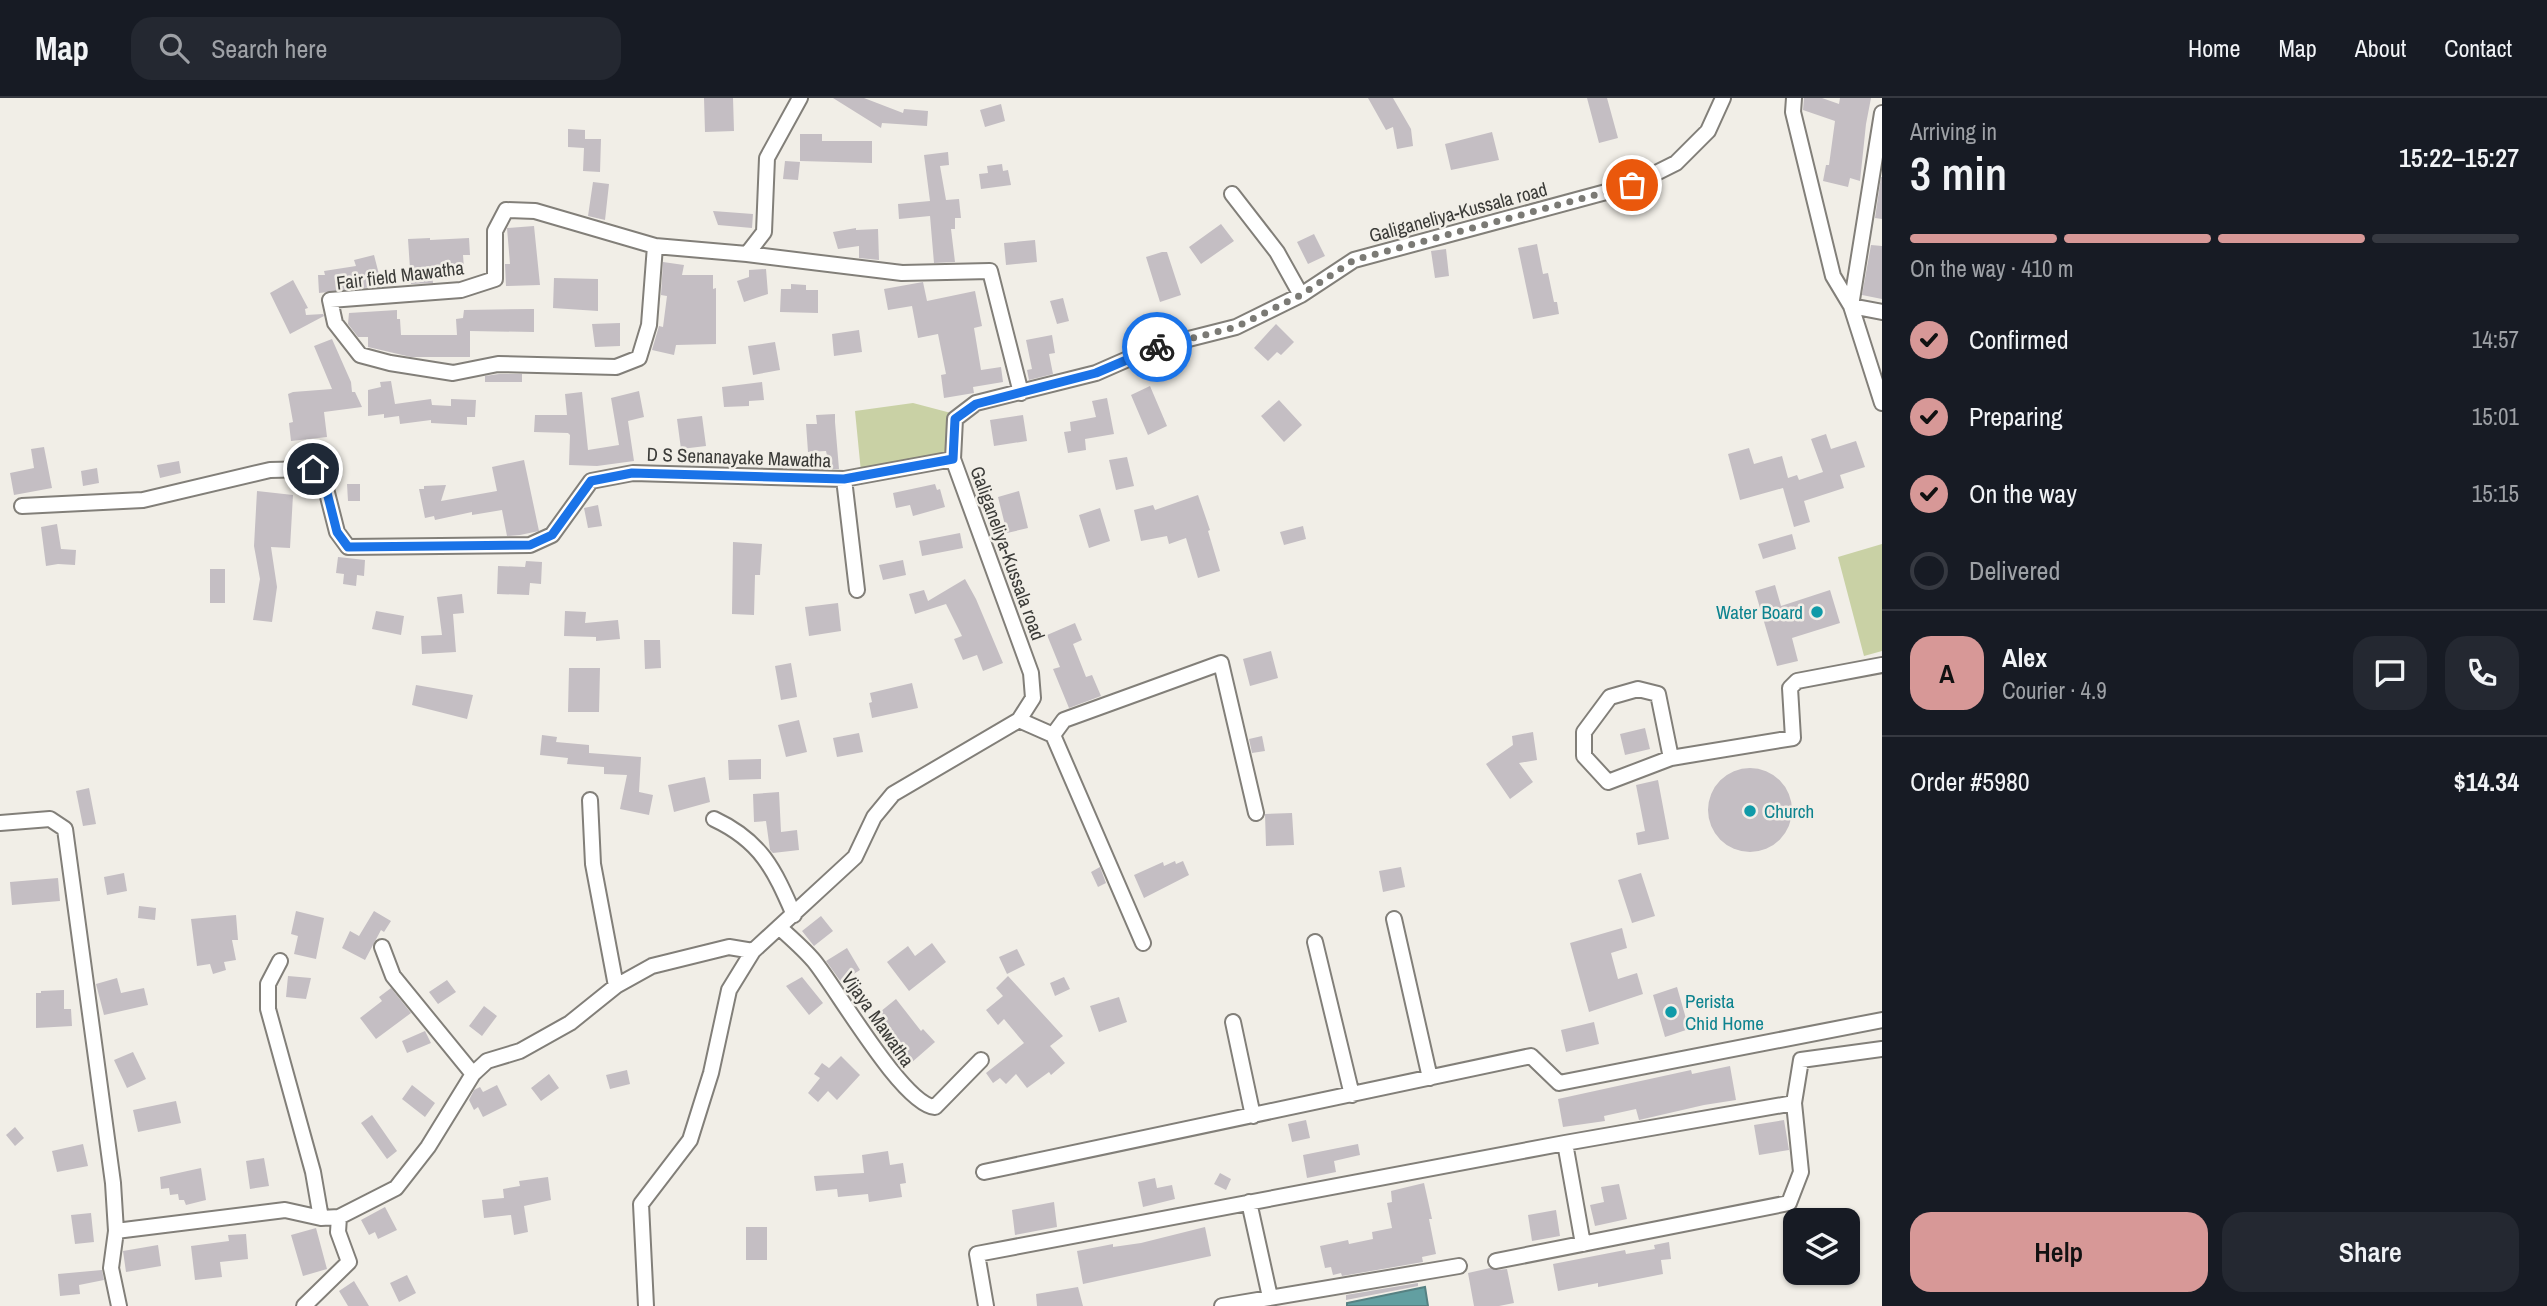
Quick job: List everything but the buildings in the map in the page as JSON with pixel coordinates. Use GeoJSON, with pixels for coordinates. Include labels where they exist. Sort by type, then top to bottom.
{"type":"FeatureCollection","features":[{"type":"Feature","properties":{"kind":"street"},"geometry":{"type":"LineString","coordinates":[[747,254],[764,232],[768,158],[800,98]]}},
{"type":"Feature","properties":{"kind":"street","name":"Galiganeliya-Kussala road"},"geometry":{"type":"LineString","coordinates":[[1019,720],[1033,698],[1031,673],[953,459],[955,419],[976,404],[1096,373],[1153,348],[1236,327],[1301,295],[1354,260],[1632,185],[1676,163],[1708,131],[1723,98]]}},
{"type":"Feature","properties":{"kind":"street"},"geometry":{"type":"LineString","coordinates":[[1794,98],[1793,112],[1833,276],[1851,306],[1882,403]]}},
{"type":"Feature","properties":{"kind":"street"},"geometry":{"type":"LineString","coordinates":[[1851,306],[1882,113]]}},
{"type":"Feature","properties":{"kind":"street"},"geometry":{"type":"LineString","coordinates":[[1232,194],[1277,252],[1301,295]]}},
{"type":"Feature","properties":{"kind":"street","name":"Fair field Mawatha"},"geometry":{"type":"LineString","coordinates":[[506,210],[535,211],[655,246],[649,325],[639,358],[617,367],[498,364],[453,373],[390,363],[360,355],[335,323],[330,300],[461,289],[495,279],[495,231],[506,210]]}},
{"type":"Feature","properties":{"kind":"street"},"geometry":{"type":"LineString","coordinates":[[655,246],[902,273],[990,271],[1021,393]]}},
{"type":"Feature","properties":{"kind":"street"},"geometry":{"type":"LineString","coordinates":[[1851,306],[1882,312]]}},
{"type":"Feature","properties":{"kind":"street","name":"D S Senanayake Mawatha"},"geometry":{"type":"LineString","coordinates":[[22,506],[143,500],[270,470],[313,469],[323,477],[337,532],[348,547],[361,549],[530,545],[552,535],[591,481],[632,473],[844,479],[953,459]]}},
{"type":"Feature","properties":{"kind":"street"},"geometry":{"type":"LineString","coordinates":[[844,479],[857,590]]}},
{"type":"Feature","properties":{"kind":"street"},"geometry":{"type":"LineString","coordinates":[[1053,735],[1064,720],[1220,663],[1256,813]]}},
{"type":"Feature","properties":{"kind":"street"},"geometry":{"type":"LineString","coordinates":[[1671,758],[1658,694],[1638,689],[1610,696],[1584,732],[1584,755],[1608,782],[1671,758],[1793,738],[1790,688],[1797,681],[1882,665]]}},
{"type":"Feature","properties":{"kind":"street"},"geometry":{"type":"LineString","coordinates":[[646,1306],[641,1204],[690,1140],[711,1073],[729,990],[753,951],[855,857],[874,817],[894,794],[1019,720],[1053,735],[1143,943]]}},
{"type":"Feature","properties":{"kind":"street"},"geometry":{"type":"LineString","coordinates":[[590,800],[593,864],[617,986]]}},
{"type":"Feature","properties":{"kind":"street"},"geometry":{"type":"LineString","coordinates":[[0,823],[50,819],[65,829],[113,1183],[116,1231],[111,1268],[119,1306]]}},
{"type":"Feature","properties":{"kind":"street"},"geometry":{"type":"LineString","coordinates":[[714,819],[736,829],[770,863],[794,915]]}},
{"type":"Feature","properties":{"kind":"street"},"geometry":{"type":"LineString","coordinates":[[1394,919],[1430,1079]]}},
{"type":"Feature","properties":{"kind":"street","name":"Vijaya Mawatha"},"geometry":{"type":"LineString","coordinates":[[779,927],[813,959],[900,1083],[928,1107],[935,1107],[981,1059]]}},
{"type":"Feature","properties":{"kind":"street"},"geometry":{"type":"LineString","coordinates":[[1315,942],[1352,1095]]}},
{"type":"Feature","properties":{"kind":"street"},"geometry":{"type":"LineString","coordinates":[[383,947],[393,976],[473,1074]]}},
{"type":"Feature","properties":{"kind":"street"},"geometry":{"type":"LineString","coordinates":[[116,1231],[285,1210],[321,1218],[339,1217],[396,1188],[428,1147],[473,1074],[487,1061],[520,1051],[570,1023],[617,986],[652,965],[729,947],[753,951]]}},
{"type":"Feature","properties":{"kind":"street"},"geometry":{"type":"LineString","coordinates":[[280,961],[268,984],[268,1009],[313,1172],[321,1218]]}},
{"type":"Feature","properties":{"kind":"street"},"geometry":{"type":"LineString","coordinates":[[984,1172],[1531,1056],[1559,1083],[1882,1020]]}},
{"type":"Feature","properties":{"kind":"street"},"geometry":{"type":"LineString","coordinates":[[1233,1022],[1253,1116]]}},
{"type":"Feature","properties":{"kind":"street"},"geometry":{"type":"LineString","coordinates":[[1496,1261],[1789,1203],[1801,1172],[1794,1103],[1801,1060],[1882,1049]]}},
{"type":"Feature","properties":{"kind":"street"},"geometry":{"type":"LineString","coordinates":[[986,1306],[977,1254],[1565,1143],[1794,1103]]}},
{"type":"Feature","properties":{"kind":"street"},"geometry":{"type":"LineString","coordinates":[[1565,1143],[1583,1244]]}},
{"type":"Feature","properties":{"kind":"street"},"geometry":{"type":"LineString","coordinates":[[1249,1202],[1270,1297]]}},
{"type":"Feature","properties":{"kind":"street"},"geometry":{"type":"LineString","coordinates":[[304,1306],[349,1262],[338,1233],[339,1217]]}},
{"type":"Feature","properties":{"kind":"street"},"geometry":{"type":"LineString","coordinates":[[1222,1306],[1459,1266]]}},
{"type":"Feature","properties":{"kind":"green space"},"geometry":{"type":"Polygon","coordinates":[[[913,403],[951,413],[946,457],[861,472],[855,411],[913,403]]]}},
{"type":"Feature","properties":{"kind":"green space"},"geometry":{"type":"Polygon","coordinates":[[[1882,544],[1882,651],[1864,656],[1838,557],[1882,544]]]}},
{"type":"Feature","properties":{"kind":"water"},"geometry":{"type":"Polygon","coordinates":[[[1425,1287],[1428,1306],[1347,1306],[1347,1303],[1425,1287]]]}},
{"type":"Feature","properties":{"kind":"way so far"},"geometry":{"type":"LineString","coordinates":[[1157,347],[1236,327],[1301,295],[1354,260],[1632,185]]}},
{"type":"Feature","properties":{"kind":"place","name":"Water Board"},"geometry":{"type":"Point","coordinates":[1817,612]}},
{"type":"Feature","properties":{"kind":"place","name":"Church"},"geometry":{"type":"Point","coordinates":[1750,811]}},
{"type":"Feature","properties":{"kind":"place","name":"Perista Chid Home"},"geometry":{"type":"Point","coordinates":[1671,1012]}},
{"type":"Feature","properties":{"kind":"route"},"geometry":{"type":"LineString","coordinates":[[313,469],[323,477],[337,532],[348,547],[361,549],[530,545],[552,535],[591,481],[632,473],[844,479],[953,459],[955,419],[976,404],[1096,373],[1157,347]]}}]}
